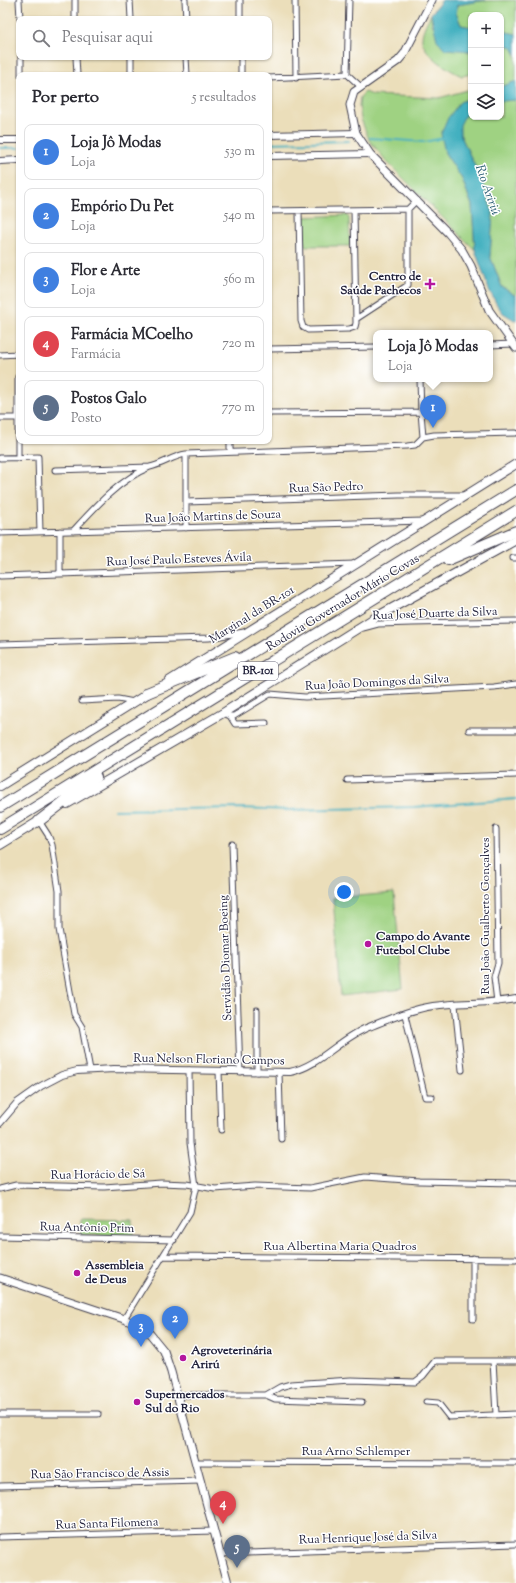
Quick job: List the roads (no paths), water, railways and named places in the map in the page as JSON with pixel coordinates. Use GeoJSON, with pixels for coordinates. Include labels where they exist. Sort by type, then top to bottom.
{"type":"FeatureCollection","features":[{"type":"Feature","properties":{"kind":"highway","name":"Rodovia Governador Mário Covas"},"geometry":{"type":"LineString","coordinates":[[0,807],[516,490]]}},
{"type":"Feature","properties":{"kind":"highway","name":"Rodovia Governador Mário Covas"},"geometry":{"type":"LineString","coordinates":[[0,829],[420,572],[516,511]]}},
{"type":"Feature","properties":{"kind":"highway"},"geometry":{"type":"LineString","coordinates":[[420,572],[511,533]]}},
{"type":"Feature","properties":{"kind":"highway"},"geometry":{"type":"LineString","coordinates":[[147,694],[264,644]]}},
{"type":"Feature","properties":{"kind":"highway"},"geometry":{"type":"LineString","coordinates":[[39,821],[142,742]]}},
{"type":"Feature","properties":{"kind":"main road"},"geometry":{"type":"LineString","coordinates":[[432,0],[404,54],[392,65],[360,86],[351,97],[350,105],[356,133],[370,154],[462,251],[471,266],[489,310],[515,346]]}},
{"type":"Feature","properties":{"kind":"main road","name":"Marginal da BR-101"},"geometry":{"type":"LineString","coordinates":[[0,786],[427,521],[516,464]]}},
{"type":"Feature","properties":{"kind":"main road"},"geometry":{"type":"LineString","coordinates":[[0,845],[39,821],[226,714],[356,629],[516,540]]}},
{"type":"Feature","properties":{"kind":"main road"},"geometry":{"type":"LineString","coordinates":[[0,1278],[124,1319],[146,1329],[161,1346],[171,1372],[228,1583]]}},
{"type":"Feature","properties":{"kind":"street"},"geometry":{"type":"LineString","coordinates":[[19,0],[20,16]]}},
{"type":"Feature","properties":{"kind":"street"},"geometry":{"type":"LineString","coordinates":[[75,0],[75,16]]}},
{"type":"Feature","properties":{"kind":"street"},"geometry":{"type":"LineString","coordinates":[[130,0],[131,16]]}},
{"type":"Feature","properties":{"kind":"street"},"geometry":{"type":"LineString","coordinates":[[185,0],[186,16]]}},
{"type":"Feature","properties":{"kind":"street"},"geometry":{"type":"LineString","coordinates":[[240,0],[240,16]]}},
{"type":"Feature","properties":{"kind":"street"},"geometry":{"type":"LineString","coordinates":[[295,0],[296,78]]}},
{"type":"Feature","properties":{"kind":"street"},"geometry":{"type":"LineString","coordinates":[[347,74],[349,0]]}},
{"type":"Feature","properties":{"kind":"street"},"geometry":{"type":"LineString","coordinates":[[20,60],[21,72]]}},
{"type":"Feature","properties":{"kind":"street"},"geometry":{"type":"LineString","coordinates":[[76,60],[77,72]]}},
{"type":"Feature","properties":{"kind":"street"},"geometry":{"type":"LineString","coordinates":[[131,60],[131,72]]}},
{"type":"Feature","properties":{"kind":"street"},"geometry":{"type":"LineString","coordinates":[[186,60],[187,72]]}},
{"type":"Feature","properties":{"kind":"street"},"geometry":{"type":"LineString","coordinates":[[241,60],[241,72]]}},
{"type":"Feature","properties":{"kind":"street"},"geometry":{"type":"LineString","coordinates":[[272,78],[296,78],[347,74],[360,86]]}},
{"type":"Feature","properties":{"kind":"street"},"geometry":{"type":"LineString","coordinates":[[272,135],[356,133]]}},
{"type":"Feature","properties":{"kind":"street"},"geometry":{"type":"LineString","coordinates":[[0,140],[16,140]]}},
{"type":"Feature","properties":{"kind":"street"},"geometry":{"type":"LineString","coordinates":[[272,156],[370,154]]}},
{"type":"Feature","properties":{"kind":"street"},"geometry":{"type":"LineString","coordinates":[[0,161],[16,160]]}},
{"type":"Feature","properties":{"kind":"street"},"geometry":{"type":"LineString","coordinates":[[272,211],[408,209],[416,201]]}},
{"type":"Feature","properties":{"kind":"street"},"geometry":{"type":"LineString","coordinates":[[356,318],[408,285],[408,209]]}},
{"type":"Feature","properties":{"kind":"street"},"geometry":{"type":"LineString","coordinates":[[299,211],[301,320],[303,328],[308,330],[349,329],[354,327],[356,318],[354,210]]}},
{"type":"Feature","properties":{"kind":"street"},"geometry":{"type":"LineString","coordinates":[[493,345],[515,346]]}},
{"type":"Feature","properties":{"kind":"street"},"geometry":{"type":"LineString","coordinates":[[272,349],[373,347]]}},
{"type":"Feature","properties":{"kind":"street"},"geometry":{"type":"LineString","coordinates":[[0,355],[16,354]]}},
{"type":"Feature","properties":{"kind":"street"},"geometry":{"type":"LineString","coordinates":[[420,382],[423,437]]}},
{"type":"Feature","properties":{"kind":"street"},"geometry":{"type":"LineString","coordinates":[[272,413],[421,412]]}},
{"type":"Feature","properties":{"kind":"street"},"geometry":{"type":"LineString","coordinates":[[0,418],[16,418]]}},
{"type":"Feature","properties":{"kind":"street"},"geometry":{"type":"LineString","coordinates":[[73,531],[105,498],[135,474],[161,464],[174,456],[230,452],[408,446],[415,445],[423,437],[434,435],[516,433]]}},
{"type":"Feature","properties":{"kind":"street"},"geometry":{"type":"LineString","coordinates":[[18,444],[18,458]]}},
{"type":"Feature","properties":{"kind":"street"},"geometry":{"type":"LineString","coordinates":[[230,444],[230,452]]}},
{"type":"Feature","properties":{"kind":"street"},"geometry":{"type":"LineString","coordinates":[[186,454],[186,528]]}},
{"type":"Feature","properties":{"kind":"street"},"geometry":{"type":"LineString","coordinates":[[0,458],[38,457],[40,532]]}},
{"type":"Feature","properties":{"kind":"street"},"geometry":{"type":"LineString","coordinates":[[55,470],[150,467]]}},
{"type":"Feature","properties":{"kind":"street","name":"Rua São Pedro"},"geometry":{"type":"LineString","coordinates":[[186,502],[399,495],[466,496]]}},
{"type":"Feature","properties":{"kind":"street","name":"Rua João Martins de Souza"},"geometry":{"type":"LineString","coordinates":[[0,533],[427,521]]}},
{"type":"Feature","properties":{"kind":"street"},"geometry":{"type":"LineString","coordinates":[[60,531],[60,574]]}},
{"type":"Feature","properties":{"kind":"street","name":"Rua José Paulo Esteves Ávila"},"geometry":{"type":"LineString","coordinates":[[0,576],[358,564]]}},
{"type":"Feature","properties":{"kind":"street","name":"Rua José Duarte da Silva"},"geometry":{"type":"LineString","coordinates":[[356,629],[378,624],[516,621]]}},
{"type":"Feature","properties":{"kind":"street"},"geometry":{"type":"LineString","coordinates":[[0,644],[209,638],[249,632]]}},
{"type":"Feature","properties":{"kind":"street","name":"Rua João Domingos da Silva"},"geometry":{"type":"LineString","coordinates":[[226,714],[234,716],[270,694],[276,693],[305,697],[494,687],[516,684]]}},
{"type":"Feature","properties":{"kind":"street"},"geometry":{"type":"LineString","coordinates":[[82,701],[118,699],[134,702]]}},
{"type":"Feature","properties":{"kind":"street"},"geometry":{"type":"LineString","coordinates":[[226,714],[235,724],[266,723]]}},
{"type":"Feature","properties":{"kind":"street"},"geometry":{"type":"LineString","coordinates":[[469,730],[516,730]]}},
{"type":"Feature","properties":{"kind":"street"},"geometry":{"type":"LineString","coordinates":[[347,780],[516,775]]}},
{"type":"Feature","properties":{"kind":"street"},"geometry":{"type":"LineString","coordinates":[[39,821],[48,835],[52,846],[59,891],[59,929],[74,1014],[82,1027],[90,1070]]}},
{"type":"Feature","properties":{"kind":"street","name":"Rua João Gualberto Gonçalves"},"geometry":{"type":"LineString","coordinates":[[496,829],[498,963],[494,977],[497,1002]]}},
{"type":"Feature","properties":{"kind":"street","name":"Servidão Diomar Boeing"},"geometry":{"type":"LineString","coordinates":[[232,844],[240,1072]]}},
{"type":"Feature","properties":{"kind":"street","name":"Rua Nelson Floriano Campos"},"geometry":{"type":"LineString","coordinates":[[0,1123],[17,1103],[42,1086],[68,1073],[90,1070],[279,1072],[300,1069],[361,1030],[432,1006],[497,1002],[516,999]]}},
{"type":"Feature","properties":{"kind":"street"},"geometry":{"type":"LineString","coordinates":[[455,1004],[462,1070]]}},
{"type":"Feature","properties":{"kind":"street"},"geometry":{"type":"LineString","coordinates":[[257,1010],[257,1072]]}},
{"type":"Feature","properties":{"kind":"street"},"geometry":{"type":"LineString","coordinates":[[405,1015],[425,1097],[432,1097]]}},
{"type":"Feature","properties":{"kind":"street"},"geometry":{"type":"LineString","coordinates":[[124,1319],[190,1212],[196,1186],[190,1143],[189,1070]]}},
{"type":"Feature","properties":{"kind":"street"},"geometry":{"type":"LineString","coordinates":[[219,1071],[221,1130]]}},
{"type":"Feature","properties":{"kind":"street"},"geometry":{"type":"LineString","coordinates":[[279,1072],[280,1139]]}},
{"type":"Feature","properties":{"kind":"street","name":"Rua Horácio de Sá"},"geometry":{"type":"LineString","coordinates":[[0,1189],[9,1186],[27,1184],[104,1187],[161,1183],[187,1184],[215,1189],[255,1186],[310,1188],[365,1178],[419,1181],[516,1183]]}},
{"type":"Feature","properties":{"kind":"street","name":"Rua Antônio Prim"},"geometry":{"type":"LineString","coordinates":[[0,1236],[174,1240]]}},
{"type":"Feature","properties":{"kind":"street","name":"Rua Albertina Maria Quadros"},"geometry":{"type":"LineString","coordinates":[[163,1256],[516,1259]]}},
{"type":"Feature","properties":{"kind":"street"},"geometry":{"type":"LineString","coordinates":[[473,1258],[473,1319]]}},
{"type":"Feature","properties":{"kind":"street"},"geometry":{"type":"LineString","coordinates":[[266,1395],[280,1387],[291,1384],[351,1380],[415,1382],[423,1376],[435,1361],[516,1361]]}},
{"type":"Feature","properties":{"kind":"street"},"geometry":{"type":"LineString","coordinates":[[494,1361],[496,1414]]}},
{"type":"Feature","properties":{"kind":"street"},"geometry":{"type":"LineString","coordinates":[[177,1395],[266,1395],[275,1399],[362,1402]]}},
{"type":"Feature","properties":{"kind":"street"},"geometry":{"type":"LineString","coordinates":[[426,1402],[438,1403],[449,1417],[516,1414]]}},
{"type":"Feature","properties":{"kind":"street"},"geometry":{"type":"LineString","coordinates":[[0,1414],[98,1414]]}},
{"type":"Feature","properties":{"kind":"street","name":"Rua Arno Schlemper"},"geometry":{"type":"LineString","coordinates":[[195,1462],[516,1463]]}},
{"type":"Feature","properties":{"kind":"street","name":"Rua São Francisco de Assis"},"geometry":{"type":"LineString","coordinates":[[0,1486],[200,1481]]}},
{"type":"Feature","properties":{"kind":"street","name":"Rua Santa Filomena"},"geometry":{"type":"LineString","coordinates":[[0,1537],[214,1531]]}},
{"type":"Feature","properties":{"kind":"street","name":"Rua Henrique José da Silva"},"geometry":{"type":"LineString","coordinates":[[220,1554],[516,1544]]}},
{"type":"Feature","properties":{"kind":"water"},"geometry":{"type":"Polygon","coordinates":[[[442,0],[486,0],[457,5],[456,13],[461,25],[468,26],[468,51],[445,49],[437,40],[431,14],[442,0]]]}},
{"type":"Feature","properties":{"kind":"water"},"geometry":{"type":"Polygon","coordinates":[[[504,32],[516,34],[516,55],[512,47],[504,44],[504,32]]]}},
{"type":"Feature","properties":{"kind":"water"},"geometry":{"type":"Polygon","coordinates":[[[516,81],[516,100],[504,101],[504,86],[516,81]]]}},
{"type":"Feature","properties":{"kind":"water"},"geometry":{"type":"Polygon","coordinates":[[[468,99],[468,112],[460,125],[460,134],[480,177],[493,213],[490,256],[502,287],[516,296],[516,321],[503,313],[489,290],[475,250],[472,205],[462,179],[445,153],[441,134],[448,118],[460,102],[468,99]]]}},
{"type":"Feature","properties":{"kind":"waterway"},"geometry":{"type":"LineString","coordinates":[[370,138],[424,142],[444,138]]}},
{"type":"Feature","properties":{"kind":"waterway"},"geometry":{"type":"LineString","coordinates":[[272,143],[349,141]]}},
{"type":"Feature","properties":{"kind":"waterway"},"geometry":{"type":"LineString","coordinates":[[0,148],[16,148]]}},
{"type":"Feature","properties":{"kind":"waterway"},"geometry":{"type":"LineString","coordinates":[[114,810],[242,808],[289,810],[414,807],[516,799]]}},
{"type":"Feature","properties":{"kind":"place","name":"Centro de Saúde Pachecos"},"geometry":{"type":"Point","coordinates":[430,284]}},
{"type":"Feature","properties":{"kind":"place","name":"Loja Jô Modas"},"geometry":{"type":"Point","coordinates":[433,428]}},
{"type":"Feature","properties":{"kind":"place","name":"Campo do Avante Futebol Clube"},"geometry":{"type":"Point","coordinates":[368,944]}},
{"type":"Feature","properties":{"kind":"place","name":"Assembleia de Deus"},"geometry":{"type":"Point","coordinates":[77,1273]}},
{"type":"Feature","properties":{"kind":"place","name":"Empório Du Pet"},"geometry":{"type":"Point","coordinates":[175,1339]}},
{"type":"Feature","properties":{"kind":"place","name":"Flor e Arte"},"geometry":{"type":"Point","coordinates":[141,1347]}},
{"type":"Feature","properties":{"kind":"place","name":"Agroveterinária Arirú"},"geometry":{"type":"Point","coordinates":[183,1358]}},
{"type":"Feature","properties":{"kind":"place","name":"Supermercados Sul do Rio"},"geometry":{"type":"Point","coordinates":[137,1402]}},
{"type":"Feature","properties":{"kind":"place","name":"Farmácia MCoelho"},"geometry":{"type":"Point","coordinates":[223,1524]}},
{"type":"Feature","properties":{"kind":"place","name":"Postos Galo"},"geometry":{"type":"Point","coordinates":[237,1568]}},
{"type":"Feature","properties":{"kind":"water label","name":"Rio Aririú"},"geometry":{"type":"Point","coordinates":[487,190]}}]}
